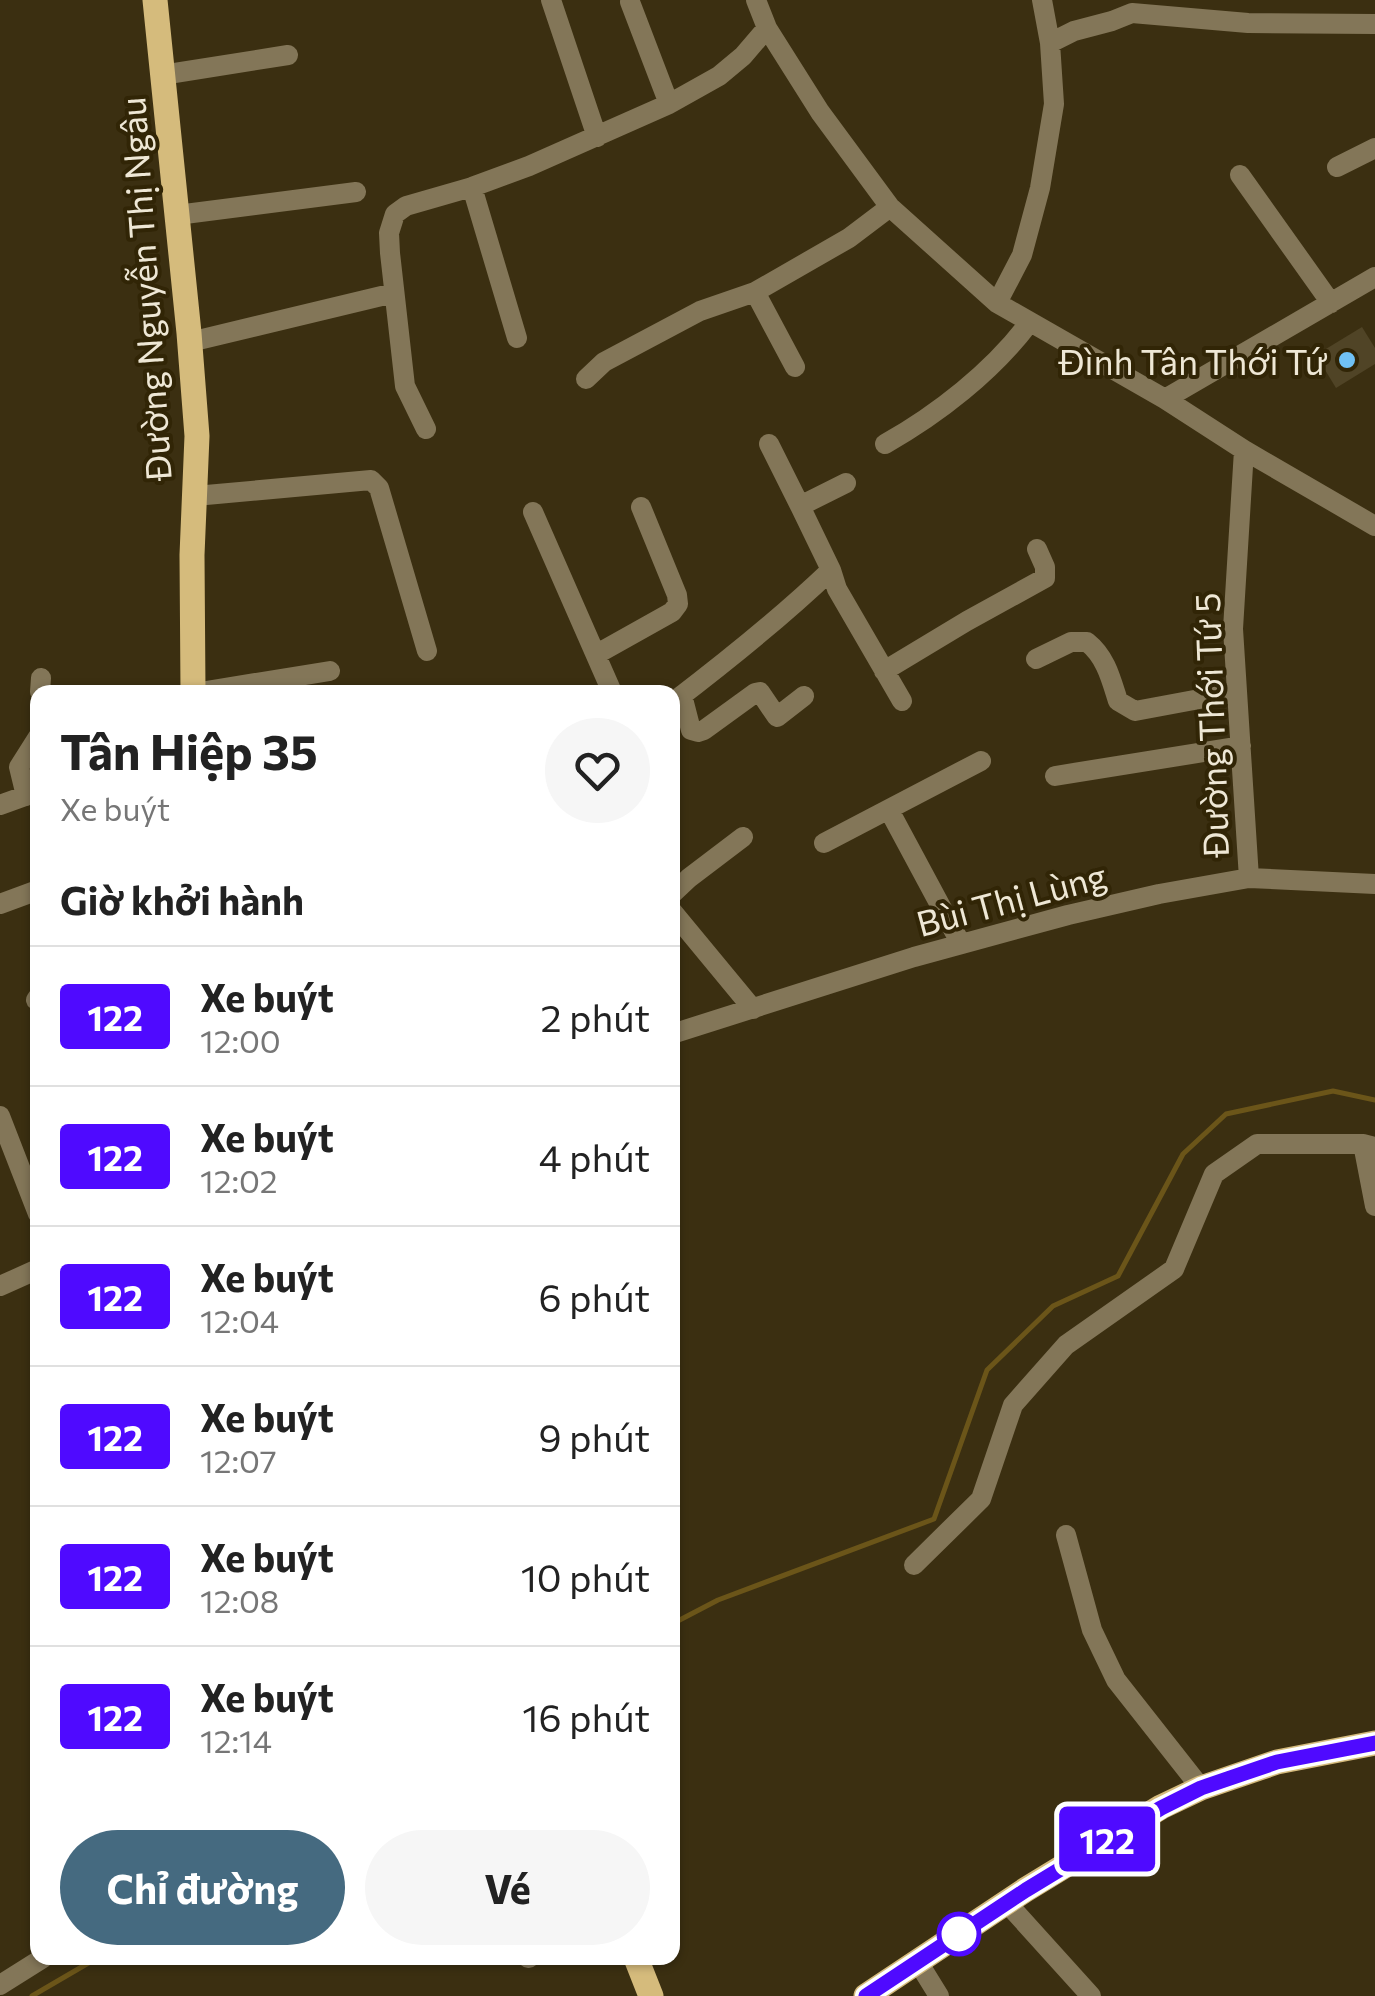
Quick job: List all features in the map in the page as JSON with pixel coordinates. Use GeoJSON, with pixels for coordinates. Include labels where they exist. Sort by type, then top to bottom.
{"type":"FeatureCollection","features":[{"type":"Feature","properties":{"kind":"main road","name":"Đường Nguyễn Thị Ngâu"},"geometry":{"type":"LineString","coordinates":[[155,0],[197,436],[192,555],[197,685]]}},
{"type":"Feature","properties":{"kind":"main road"},"geometry":{"type":"LineString","coordinates":[[866,1996],[1112,1836],[1201,1788],[1277,1762],[1375,1742]]}},
{"type":"Feature","properties":{"kind":"main road"},"geometry":{"type":"LineString","coordinates":[[639,1965],[651,1996]]}},
{"type":"Feature","properties":{"kind":"street"},"geometry":{"type":"LineString","coordinates":[[551,0],[597,137]]}},
{"type":"Feature","properties":{"kind":"street"},"geometry":{"type":"LineString","coordinates":[[756,0],[767,28],[820,112],[890,208],[997,303],[1375,526]]}},
{"type":"Feature","properties":{"kind":"street"},"geometry":{"type":"LineString","coordinates":[[997,303],[1022,255],[1040,188],[1054,104],[1050,43],[1042,0]]}},
{"type":"Feature","properties":{"kind":"street"},"geometry":{"type":"LineString","coordinates":[[630,2],[669,104]]}},
{"type":"Feature","properties":{"kind":"street"},"geometry":{"type":"LineString","coordinates":[[1050,43],[1074,30],[1112,21],[1133,6],[1248,24],[1375,24]]}},
{"type":"Feature","properties":{"kind":"street"},"geometry":{"type":"LineString","coordinates":[[426,429],[404,386],[389,233],[395,214],[406,206],[530,166],[669,104],[719,76],[767,28]]}},
{"type":"Feature","properties":{"kind":"street"},"geometry":{"type":"LineString","coordinates":[[162,75],[288,55]]}},
{"type":"Feature","properties":{"kind":"street"},"geometry":{"type":"LineString","coordinates":[[1337,166],[1375,148]]}},
{"type":"Feature","properties":{"kind":"street"},"geometry":{"type":"LineString","coordinates":[[1240,175],[1330,303]]}},
{"type":"Feature","properties":{"kind":"street"},"geometry":{"type":"LineString","coordinates":[[472,187],[517,338]]}},
{"type":"Feature","properties":{"kind":"street"},"geometry":{"type":"LineString","coordinates":[[177,215],[356,192]]}},
{"type":"Feature","properties":{"kind":"street"},"geometry":{"type":"LineString","coordinates":[[586,379],[604,362],[700,311],[755,292],[849,238],[890,208]]}},
{"type":"Feature","properties":{"kind":"street"},"geometry":{"type":"LineString","coordinates":[[1164,399],[1375,277]]}},
{"type":"Feature","properties":{"kind":"street"},"geometry":{"type":"LineString","coordinates":[[755,292],[794,367]]}},
{"type":"Feature","properties":{"kind":"street"},"geometry":{"type":"LineString","coordinates":[[190,342],[394,293]]}},
{"type":"Feature","properties":{"kind":"street"},"geometry":{"type":"LineString","coordinates":[[885,444],[958,394],[1010,349],[1029,323]]}},
{"type":"Feature","properties":{"kind":"street"},"geometry":{"type":"LineString","coordinates":[[769,444],[837,589],[902,700]]}},
{"type":"Feature","properties":{"kind":"street","name":"Đường Thới Tứ 5"},"geometry":{"type":"LineString","coordinates":[[1244,450],[1232,629],[1249,878]]}},
{"type":"Feature","properties":{"kind":"street"},"geometry":{"type":"LineString","coordinates":[[195,496],[371,480],[379,488],[427,652]]}},
{"type":"Feature","properties":{"kind":"street"},"geometry":{"type":"LineString","coordinates":[[800,506],[846,483]]}},
{"type":"Feature","properties":{"kind":"street"},"geometry":{"type":"LineString","coordinates":[[597,654],[672,612],[678,604],[640,507]]}},
{"type":"Feature","properties":{"kind":"street"},"geometry":{"type":"LineString","coordinates":[[533,512],[609,685]]}},
{"type":"Feature","properties":{"kind":"street"},"geometry":{"type":"LineString","coordinates":[[884,670],[1044,578],[1046,566],[1037,549]]}},
{"type":"Feature","properties":{"kind":"street"},"geometry":{"type":"LineString","coordinates":[[680,697],[831,570]]}},
{"type":"Feature","properties":{"kind":"street"},"geometry":{"type":"LineString","coordinates":[[1036,659],[1070,642],[1088,642],[1098,650],[1108,668],[1118,701],[1135,711],[1237,692]]}},
{"type":"Feature","properties":{"kind":"street"},"geometry":{"type":"LineString","coordinates":[[241,685],[330,671]]}},
{"type":"Feature","properties":{"kind":"street"},"geometry":{"type":"LineString","coordinates":[[680,705],[692,730],[698,732],[755,693],[760,692],[777,718],[804,696]]}},
{"type":"Feature","properties":{"kind":"street"},"geometry":{"type":"LineString","coordinates":[[1055,776],[1240,746]]}},
{"type":"Feature","properties":{"kind":"street"},"geometry":{"type":"LineString","coordinates":[[30,750],[19,767],[30,790]]}},
{"type":"Feature","properties":{"kind":"street"},"geometry":{"type":"LineString","coordinates":[[824,843],[981,761]]}},
{"type":"Feature","properties":{"kind":"street"},"geometry":{"type":"LineString","coordinates":[[0,806],[30,795]]}},
{"type":"Feature","properties":{"kind":"street"},"geometry":{"type":"LineString","coordinates":[[889,810],[962,944]]}},
{"type":"Feature","properties":{"kind":"street"},"geometry":{"type":"LineString","coordinates":[[680,886],[742,838]]}},
{"type":"Feature","properties":{"kind":"street","name":"Bùi Thị Lùng"},"geometry":{"type":"LineString","coordinates":[[680,1031],[914,957],[1068,914],[1159,894],[1249,878],[1375,884]]}},
{"type":"Feature","properties":{"kind":"street"},"geometry":{"type":"LineString","coordinates":[[0,904],[30,895]]}},
{"type":"Feature","properties":{"kind":"street"},"geometry":{"type":"LineString","coordinates":[[680,921],[753,1008]]}},
{"type":"Feature","properties":{"kind":"street"},"geometry":{"type":"LineString","coordinates":[[0,1116],[30,1193]]}},
{"type":"Feature","properties":{"kind":"street"},"geometry":{"type":"LineString","coordinates":[[914,1565],[981,1499],[1013,1405],[1066,1344],[1174,1269],[1214,1174],[1257,1144],[1369,1145],[1375,1206]]}},
{"type":"Feature","properties":{"kind":"street"},"geometry":{"type":"LineString","coordinates":[[0,1286],[30,1273]]}},
{"type":"Feature","properties":{"kind":"street"},"geometry":{"type":"LineString","coordinates":[[1066,1535],[1092,1630],[1116,1680],[1201,1788]]}},
{"type":"Feature","properties":{"kind":"street"},"geometry":{"type":"LineString","coordinates":[[1007,1902],[1092,1996]]}},
{"type":"Feature","properties":{"kind":"street"},"geometry":{"type":"LineString","coordinates":[[918,1962],[939,1996]]}},
{"type":"Feature","properties":{"kind":"street"},"geometry":{"type":"LineString","coordinates":[[0,1985],[32,1965]]}},
{"type":"Feature","properties":{"kind":"building","name":"Đình Tân Thới Tứ"},"geometry":{"type":"Polygon","coordinates":[[[1362,327],[1375,348],[1375,364],[1336,388],[1316,355],[1362,327]]]}},
{"type":"Feature","properties":{"kind":"waterway"},"geometry":{"type":"LineString","coordinates":[[680,1620],[718,1600],[934,1519],[987,1370],[1053,1306],[1118,1276],[1183,1154],[1226,1114],[1333,1091],[1375,1100]]}},
{"type":"Feature","properties":{"kind":"waterway"},"geometry":{"type":"LineString","coordinates":[[32,1996],[85,1965]]}},
{"type":"Feature","properties":{"kind":"bus line","name":"122"},"geometry":{"type":"LineString","coordinates":[[866,1996],[1112,1836],[1201,1788],[1277,1762],[1375,1743]]}},
{"type":"Feature","properties":{"kind":"place","name":"Đình Tân Thới Tứ"},"geometry":{"type":"Point","coordinates":[1347,360]}}]}
